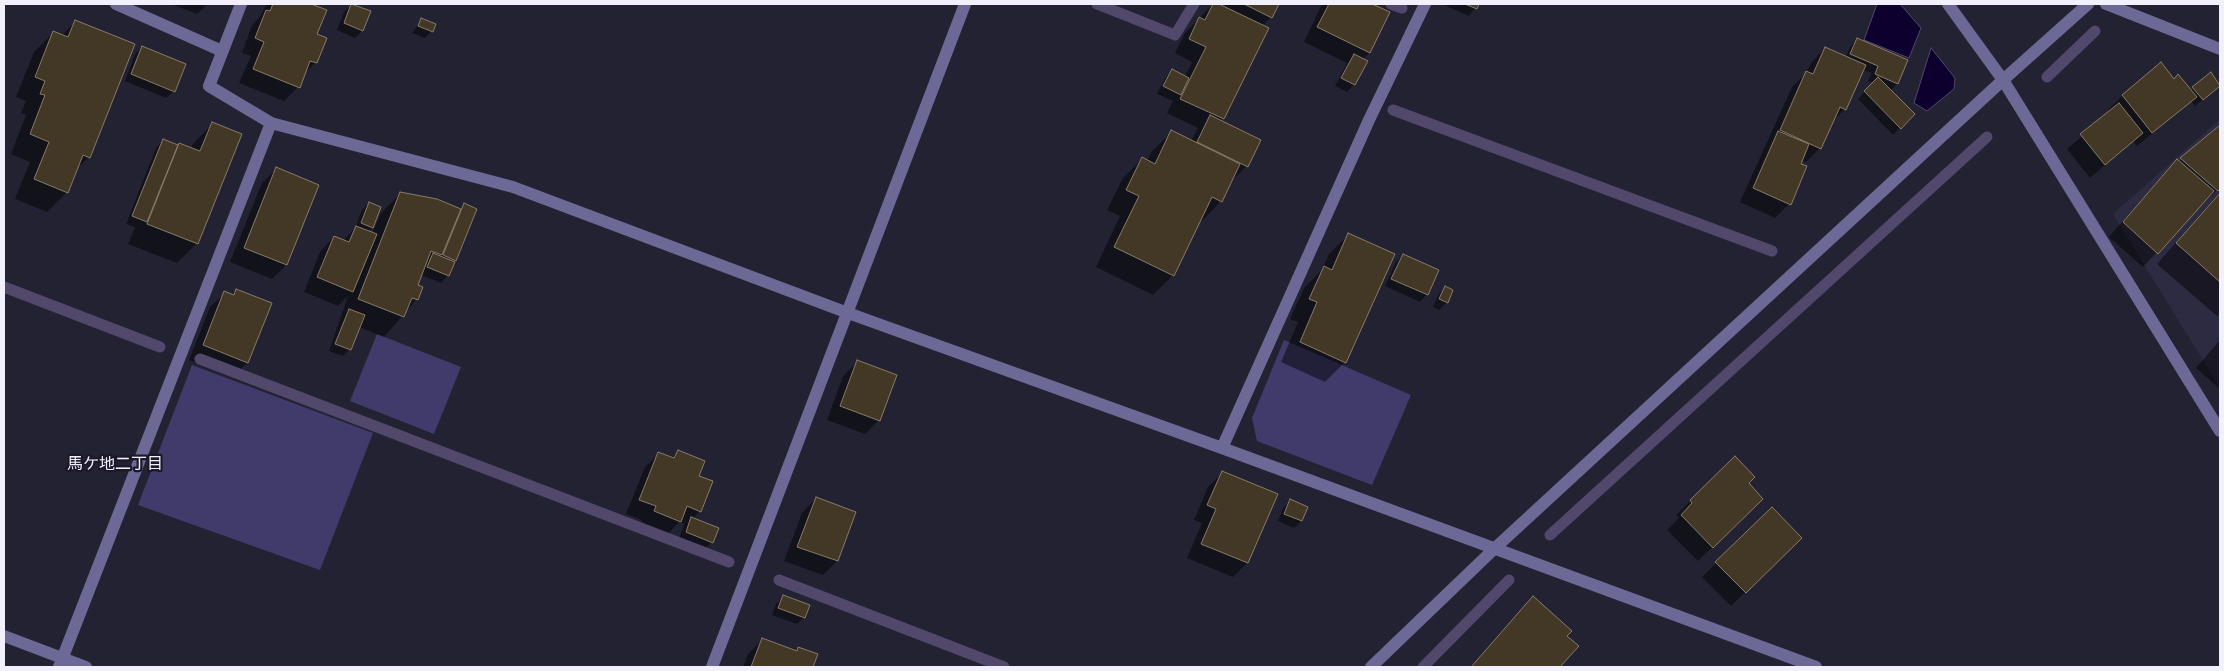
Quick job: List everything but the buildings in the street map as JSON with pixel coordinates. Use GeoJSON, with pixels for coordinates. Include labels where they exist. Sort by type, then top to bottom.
{"type":"FeatureCollection","features":[{"type":"Feature","properties":{"kind":"street"},"geometry":{"type":"LineString","coordinates":[[116,4],[222,51]]}},
{"type":"Feature","properties":{"kind":"street"},"geometry":{"type":"LineString","coordinates":[[241,4],[209,86],[271,123],[513,187],[848,313],[1222,448],[1494,550],[1816,667]]}},
{"type":"Feature","properties":{"kind":"street"},"geometry":{"type":"LineString","coordinates":[[712,667],[965,4]]}},
{"type":"Feature","properties":{"kind":"street"},"geometry":{"type":"LineString","coordinates":[[1222,448],[1369,120],[1425,4]]}},
{"type":"Feature","properties":{"kind":"street"},"geometry":{"type":"LineString","coordinates":[[1948,4],[2003,80],[2220,431]]}},
{"type":"Feature","properties":{"kind":"street"},"geometry":{"type":"LineString","coordinates":[[1371,667],[1494,550],[2003,80],[2088,4]]}},
{"type":"Feature","properties":{"kind":"street"},"geometry":{"type":"LineString","coordinates":[[2106,4],[2220,49]]}},
{"type":"Feature","properties":{"kind":"street"},"geometry":{"type":"LineString","coordinates":[[61,663],[271,123]]}},
{"type":"Feature","properties":{"kind":"street"},"geometry":{"type":"LineString","coordinates":[[4,636],[61,663],[86,667]]}},
{"type":"Feature","properties":{"kind":"shaded area"},"geometry":{"type":"Polygon","coordinates":[[[1877,4],[1900,4],[1921,28],[1909,58],[1864,40],[1877,4]]]}},
{"type":"Feature","properties":{"kind":"shaded area"},"geometry":{"type":"Polygon","coordinates":[[[1931,48],[1955,78],[1954,89],[1927,111],[1914,103],[1931,48]]]}},
{"type":"Feature","properties":{"kind":"shaded area"},"geometry":{"type":"Polygon","coordinates":[[[2220,119],[2220,388],[2113,214],[2220,119]]]}},
{"type":"Feature","properties":{"kind":"shaded area"},"geometry":{"type":"Polygon","coordinates":[[[377,334],[461,367],[434,434],[350,401],[377,334]]]}},
{"type":"Feature","properties":{"kind":"shaded area"},"geometry":{"type":"Polygon","coordinates":[[[1284,340],[1411,395],[1372,485],[1257,441],[1252,418],[1284,340]]]}},
{"type":"Feature","properties":{"kind":"shaded area"},"geometry":{"type":"Polygon","coordinates":[[[192,365],[373,433],[320,570],[138,505],[192,365]]]}},
{"type":"Feature","properties":{"kind":"waterway"},"geometry":{"type":"LineString","coordinates":[[1097,4],[1175,35],[1194,4]]}},
{"type":"Feature","properties":{"kind":"waterway"},"geometry":{"type":"LineString","coordinates":[[1391,4],[1402,8]]}},
{"type":"Feature","properties":{"kind":"waterway"},"geometry":{"type":"LineString","coordinates":[[2047,77],[2095,31]]}},
{"type":"Feature","properties":{"kind":"waterway"},"geometry":{"type":"LineString","coordinates":[[1393,110],[1772,251]]}},
{"type":"Feature","properties":{"kind":"waterway"},"geometry":{"type":"LineString","coordinates":[[1550,535],[1987,137]]}},
{"type":"Feature","properties":{"kind":"waterway"},"geometry":{"type":"LineString","coordinates":[[4,287],[160,347]]}},
{"type":"Feature","properties":{"kind":"waterway"},"geometry":{"type":"LineString","coordinates":[[200,359],[729,562]]}},
{"type":"Feature","properties":{"kind":"waterway"},"geometry":{"type":"LineString","coordinates":[[779,580],[1004,667]]}},
{"type":"Feature","properties":{"kind":"waterway"},"geometry":{"type":"LineString","coordinates":[[1423,667],[1509,580]]}},
{"type":"Feature","properties":{"kind":"district","name":"馬ケ地二丁目"},"geometry":{"type":"Point","coordinates":[115,465]}}]}
